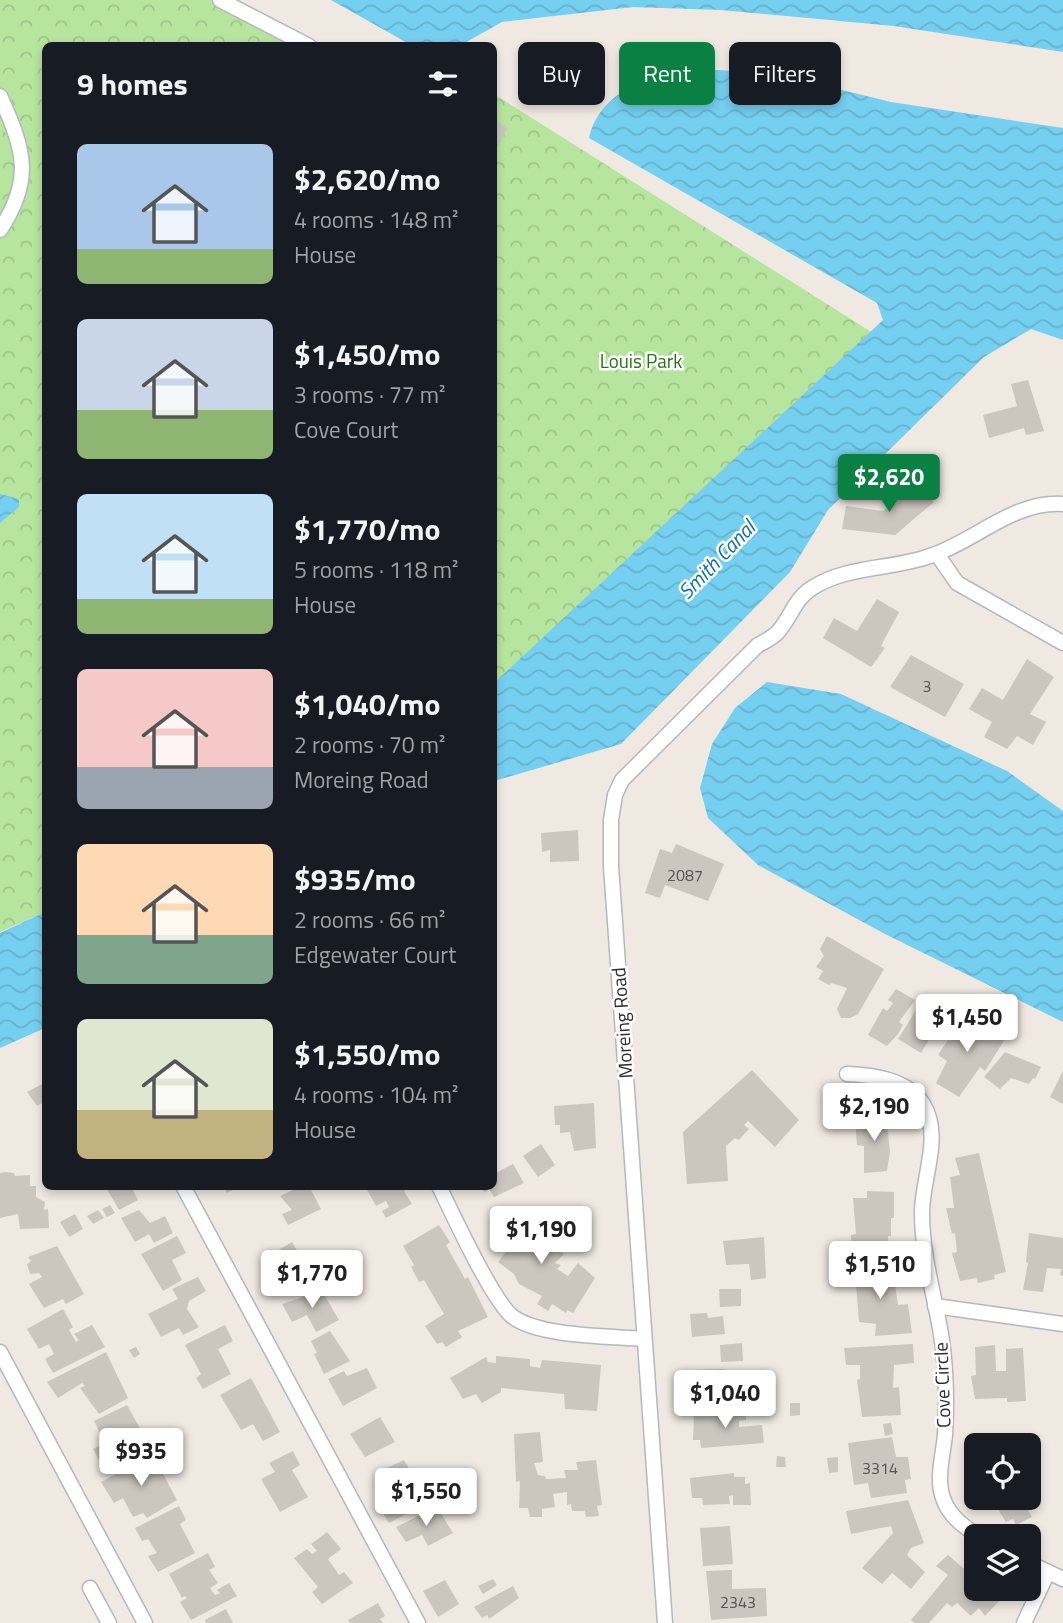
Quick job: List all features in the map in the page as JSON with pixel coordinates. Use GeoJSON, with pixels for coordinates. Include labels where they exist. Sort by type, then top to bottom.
{"type":"FeatureCollection","features":[{"type":"Feature","properties":{"kind":"street"},"geometry":{"type":"LineString","coordinates":[[220,0],[301,42]]}},
{"type":"Feature","properties":{"kind":"street"},"geometry":{"type":"LineString","coordinates":[[0,96],[12,123],[22,162],[22,190],[0,230]]}},
{"type":"Feature","properties":{"kind":"street","name":"Moreing Road"},"geometry":{"type":"LineString","coordinates":[[664,1623],[611,866],[615,795],[634,765],[758,645],[777,633],[796,603],[809,589],[832,576],[937,554],[1022,510],[1040,505],[1063,505]]}},
{"type":"Feature","properties":{"kind":"street"},"geometry":{"type":"LineString","coordinates":[[937,554],[957,583],[1063,643]]}},
{"type":"Feature","properties":{"kind":"street","name":"Cove Circle"},"geometry":{"type":"LineString","coordinates":[[847,1074],[883,1078],[906,1088],[922,1104],[930,1121],[930,1157],[922,1211],[923,1237],[941,1336],[946,1406],[941,1490],[950,1513],[964,1524]]}},
{"type":"Feature","properties":{"kind":"street"},"geometry":{"type":"LineString","coordinates":[[185,1190],[418,1623]]}},
{"type":"Feature","properties":{"kind":"street"},"geometry":{"type":"LineString","coordinates":[[441,1190],[491,1288],[512,1316],[542,1328],[644,1339]]}},
{"type":"Feature","properties":{"kind":"street"},"geometry":{"type":"LineString","coordinates":[[935,1306],[1063,1324]]}},
{"type":"Feature","properties":{"kind":"street"},"geometry":{"type":"LineString","coordinates":[[0,1352],[145,1623]]}},
{"type":"Feature","properties":{"kind":"street"},"geometry":{"type":"LineString","coordinates":[[1041,1569],[1063,1579]]}},
{"type":"Feature","properties":{"kind":"street"},"geometry":{"type":"LineString","coordinates":[[1024,1623],[1048,1572]]}},
{"type":"Feature","properties":{"kind":"street"},"geometry":{"type":"LineString","coordinates":[[90,1588],[109,1623]]}},
{"type":"Feature","properties":{"kind":"green space"},"geometry":{"type":"Polygon","coordinates":[[[0,0],[213,0],[302,42],[42,42],[42,913],[0,932],[0,0]]]}},
{"type":"Feature","properties":{"kind":"green space","name":"Louis Park"},"geometry":{"type":"Polygon","coordinates":[[[497,96],[884,340],[497,690],[497,96]]]}},
{"type":"Feature","properties":{"kind":"water"},"geometry":{"type":"Polygon","coordinates":[[[331,0],[1063,0],[1063,52],[894,26],[721,10],[633,7],[502,22],[466,42],[406,42],[331,0]]]}},
{"type":"Feature","properties":{"kind":"water","name":"Smith Canal"},"geometry":{"type":"Polygon","coordinates":[[[715,70],[729,71],[729,105],[841,105],[841,90],[891,102],[1063,128],[1063,340],[1031,329],[984,357],[828,510],[790,572],[621,744],[497,780],[497,680],[883,320],[877,303],[589,138],[596,119],[619,95],[619,105],[715,105],[715,70]]]}},
{"type":"Feature","properties":{"kind":"water"},"geometry":{"type":"Polygon","coordinates":[[[0,494],[19,499],[19,507],[0,523],[0,494]]]}},
{"type":"Feature","properties":{"kind":"water"},"geometry":{"type":"Polygon","coordinates":[[[767,682],[841,694],[1007,771],[1063,811],[1063,1022],[885,934],[758,865],[708,818],[700,788],[712,744],[735,708],[767,682]]]}},
{"type":"Feature","properties":{"kind":"water"},"geometry":{"type":"Polygon","coordinates":[[[42,913],[42,1029],[0,1048],[0,933],[42,913]]]}},
{"type":"Feature","properties":{"kind":"building"},"geometry":{"type":"Polygon","coordinates":[[[497,122],[508,128],[497,147],[497,122]]]}},
{"type":"Feature","properties":{"kind":"building"},"geometry":{"type":"Polygon","coordinates":[[[1028,380],[1044,431],[1026,435],[1024,428],[989,438],[983,415],[1017,406],[1011,384],[1028,380]]]}},
{"type":"Feature","properties":{"kind":"building"},"geometry":{"type":"Polygon","coordinates":[[[915,482],[934,502],[895,535],[842,529],[846,506],[883,511],[915,482]]]}},
{"type":"Feature","properties":{"kind":"building"},"geometry":{"type":"Polygon","coordinates":[[[877,599],[899,612],[881,646],[885,648],[871,667],[823,638],[834,618],[857,631],[877,599]]]}},
{"type":"Feature","properties":{"kind":"building"},"geometry":{"type":"Polygon","coordinates":[[[911,655],[964,684],[945,717],[890,687],[911,655]]]}},
{"type":"Feature","properties":{"kind":"building"},"geometry":{"type":"Polygon","coordinates":[[[1027,659],[1054,677],[1030,714],[1046,722],[1033,745],[1017,736],[1007,749],[984,737],[992,722],[969,709],[982,688],[1003,700],[1027,659]]]}},
{"type":"Feature","properties":{"kind":"building"},"geometry":{"type":"Polygon","coordinates":[[[578,830],[579,861],[550,862],[550,850],[542,852],[541,833],[578,830]]]}},
{"type":"Feature","properties":{"kind":"building"},"geometry":{"type":"Polygon","coordinates":[[[676,844],[724,864],[708,901],[665,885],[660,898],[645,893],[660,849],[672,853],[676,844]]]}},
{"type":"Feature","properties":{"kind":"building"},"geometry":{"type":"Polygon","coordinates":[[[827,936],[884,969],[858,1014],[850,1018],[841,1018],[837,1009],[847,988],[831,983],[829,985],[818,979],[823,971],[816,967],[824,956],[820,949],[827,936]]]}},
{"type":"Feature","properties":{"kind":"building"},"geometry":{"type":"Polygon","coordinates":[[[896,989],[915,1000],[899,1022],[903,1025],[898,1034],[887,1046],[868,1035],[883,1008],[887,1011],[893,1003],[888,1000],[896,989]]]}},
{"type":"Feature","properties":{"kind":"building"},"geometry":{"type":"Polygon","coordinates":[[[926,994],[958,1014],[946,1033],[939,1029],[934,1037],[931,1036],[921,1053],[898,1039],[926,994]]]}},
{"type":"Feature","properties":{"kind":"building"},"geometry":{"type":"Polygon","coordinates":[[[965,1014],[1005,1039],[985,1071],[980,1067],[959,1097],[936,1083],[947,1061],[938,1055],[965,1014]]]}},
{"type":"Feature","properties":{"kind":"building"},"geometry":{"type":"Polygon","coordinates":[[[1005,1052],[1041,1067],[1035,1079],[1029,1084],[1011,1078],[1000,1089],[984,1077],[1005,1052]]]}},
{"type":"Feature","properties":{"kind":"building"},"geometry":{"type":"Polygon","coordinates":[[[752,1070],[799,1120],[775,1147],[748,1121],[744,1125],[749,1129],[739,1140],[735,1138],[726,1146],[728,1181],[687,1184],[683,1132],[752,1070]]]}},
{"type":"Feature","properties":{"kind":"building"},"geometry":{"type":"Polygon","coordinates":[[[1063,1071],[1063,1104],[1050,1097],[1063,1071]]]}},
{"type":"Feature","properties":{"kind":"building"},"geometry":{"type":"Polygon","coordinates":[[[42,1084],[42,1103],[37,1106],[27,1092],[42,1084]]]}},
{"type":"Feature","properties":{"kind":"building"},"geometry":{"type":"Polygon","coordinates":[[[594,1103],[596,1148],[574,1151],[570,1132],[560,1133],[560,1125],[555,1125],[554,1106],[594,1103]]]}},
{"type":"Feature","properties":{"kind":"building"},"geometry":{"type":"Polygon","coordinates":[[[886,1115],[890,1151],[887,1171],[864,1173],[864,1146],[857,1145],[855,1119],[886,1115]]]}},
{"type":"Feature","properties":{"kind":"building"},"geometry":{"type":"Polygon","coordinates":[[[541,1144],[555,1165],[538,1177],[523,1156],[541,1144]]]}},
{"type":"Feature","properties":{"kind":"building"},"geometry":{"type":"Polygon","coordinates":[[[979,1153],[1006,1272],[994,1275],[995,1279],[978,1283],[977,1278],[960,1281],[952,1253],[957,1252],[955,1233],[952,1234],[946,1208],[954,1208],[950,1177],[960,1175],[955,1158],[979,1153]]]}},
{"type":"Feature","properties":{"kind":"building"},"geometry":{"type":"Polygon","coordinates":[[[513,1164],[524,1183],[494,1197],[490,1190],[497,1190],[497,1172],[513,1164]]]}},
{"type":"Feature","properties":{"kind":"building"},"geometry":{"type":"Polygon","coordinates":[[[0,1173],[14,1173],[15,1176],[30,1175],[30,1186],[36,1186],[36,1197],[45,1202],[44,1210],[48,1209],[49,1228],[20,1229],[18,1214],[0,1218],[0,1173]]]}},
{"type":"Feature","properties":{"kind":"building"},"geometry":{"type":"Polygon","coordinates":[[[107,1190],[133,1190],[138,1200],[119,1210],[107,1190]]]}},
{"type":"Feature","properties":{"kind":"building"},"geometry":{"type":"Polygon","coordinates":[[[293,1190],[311,1190],[321,1209],[288,1225],[282,1214],[292,1210],[280,1196],[293,1190]]]}},
{"type":"Feature","properties":{"kind":"building"},"geometry":{"type":"Polygon","coordinates":[[[367,1190],[406,1190],[412,1204],[386,1218],[382,1211],[389,1207],[386,1201],[376,1206],[367,1190]]]}},
{"type":"Feature","properties":{"kind":"building"},"geometry":{"type":"Polygon","coordinates":[[[867,1191],[894,1192],[894,1218],[891,1218],[891,1236],[888,1236],[889,1257],[852,1259],[851,1235],[856,1234],[853,1198],[867,1198],[867,1191]]]}},
{"type":"Feature","properties":{"kind":"building"},"geometry":{"type":"Polygon","coordinates":[[[110,1205],[115,1213],[107,1217],[102,1209],[110,1205]]]}},
{"type":"Feature","properties":{"kind":"building"},"geometry":{"type":"Polygon","coordinates":[[[528,1208],[543,1216],[534,1229],[541,1236],[532,1247],[536,1251],[545,1240],[564,1254],[555,1263],[561,1265],[557,1269],[568,1276],[578,1263],[595,1278],[573,1313],[567,1310],[566,1313],[552,1304],[548,1311],[537,1304],[542,1296],[519,1284],[514,1274],[498,1262],[508,1249],[494,1240],[508,1223],[515,1225],[528,1208]]]}},
{"type":"Feature","properties":{"kind":"building"},"geometry":{"type":"Polygon","coordinates":[[[98,1210],[104,1218],[93,1224],[87,1216],[98,1210]]]}},
{"type":"Feature","properties":{"kind":"building"},"geometry":{"type":"Polygon","coordinates":[[[139,1210],[150,1223],[165,1216],[173,1233],[154,1243],[149,1234],[135,1242],[121,1218],[139,1210]]]}},
{"type":"Feature","properties":{"kind":"building"},"geometry":{"type":"Polygon","coordinates":[[[75,1214],[83,1229],[69,1237],[60,1222],[75,1214]]]}},
{"type":"Feature","properties":{"kind":"building"},"geometry":{"type":"Polygon","coordinates":[[[439,1225],[450,1242],[446,1245],[465,1279],[468,1277],[488,1317],[458,1331],[462,1337],[446,1347],[442,1342],[437,1344],[425,1326],[444,1314],[424,1280],[419,1282],[411,1267],[414,1265],[403,1246],[439,1225]]]}},
{"type":"Feature","properties":{"kind":"building"},"geometry":{"type":"Polygon","coordinates":[[[1029,1233],[1063,1238],[1063,1276],[1060,1275],[1061,1269],[1047,1268],[1043,1292],[1023,1290],[1028,1263],[1029,1233]]]}},
{"type":"Feature","properties":{"kind":"building"},"geometry":{"type":"Polygon","coordinates":[[[177,1236],[186,1253],[172,1260],[182,1280],[163,1291],[141,1254],[177,1236]]]}},
{"type":"Feature","properties":{"kind":"building"},"geometry":{"type":"Polygon","coordinates":[[[764,1237],[766,1278],[751,1280],[749,1264],[726,1265],[723,1241],[764,1237]]]}},
{"type":"Feature","properties":{"kind":"building"},"geometry":{"type":"Polygon","coordinates":[[[292,1242],[315,1281],[290,1295],[274,1264],[278,1262],[273,1253],[292,1242]]]}},
{"type":"Feature","properties":{"kind":"building"},"geometry":{"type":"Polygon","coordinates":[[[57,1246],[84,1294],[66,1304],[63,1299],[44,1308],[29,1284],[42,1277],[39,1273],[30,1274],[27,1264],[31,1261],[28,1257],[57,1246]]]}},
{"type":"Feature","properties":{"kind":"building"},"geometry":{"type":"Polygon","coordinates":[[[892,1265],[898,1305],[908,1304],[912,1333],[875,1336],[876,1324],[859,1322],[856,1283],[852,1283],[850,1268],[892,1265]]]}},
{"type":"Feature","properties":{"kind":"building"},"geometry":{"type":"Polygon","coordinates":[[[198,1277],[206,1291],[189,1301],[187,1309],[199,1327],[183,1335],[179,1328],[161,1337],[148,1314],[178,1299],[172,1289],[198,1277]]]}},
{"type":"Feature","properties":{"kind":"building"},"geometry":{"type":"Polygon","coordinates":[[[719,1289],[741,1289],[741,1306],[720,1307],[719,1289]]]}},
{"type":"Feature","properties":{"kind":"building"},"geometry":{"type":"Polygon","coordinates":[[[322,1291],[339,1320],[316,1332],[307,1315],[292,1322],[282,1304],[322,1291]]]}},
{"type":"Feature","properties":{"kind":"building"},"geometry":{"type":"Polygon","coordinates":[[[63,1309],[73,1327],[69,1330],[76,1342],[79,1340],[74,1334],[92,1325],[105,1347],[53,1373],[45,1359],[54,1354],[49,1344],[39,1349],[27,1329],[63,1309]]]}},
{"type":"Feature","properties":{"kind":"building"},"geometry":{"type":"Polygon","coordinates":[[[707,1313],[708,1318],[723,1316],[725,1334],[692,1337],[690,1314],[707,1313]]]}},
{"type":"Feature","properties":{"kind":"building"},"geometry":{"type":"Polygon","coordinates":[[[225,1325],[233,1341],[218,1349],[231,1374],[203,1389],[196,1378],[201,1374],[185,1345],[225,1325]]]}},
{"type":"Feature","properties":{"kind":"building"},"geometry":{"type":"Polygon","coordinates":[[[330,1331],[350,1361],[324,1374],[311,1341],[330,1331]]]}},
{"type":"Feature","properties":{"kind":"building"},"geometry":{"type":"Polygon","coordinates":[[[742,1343],[743,1361],[721,1362],[720,1345],[742,1343]]]}},
{"type":"Feature","properties":{"kind":"building"},"geometry":{"type":"Polygon","coordinates":[[[913,1344],[914,1363],[894,1365],[893,1388],[899,1387],[901,1415],[862,1417],[857,1380],[860,1379],[860,1365],[846,1365],[844,1348],[913,1344]]]}},
{"type":"Feature","properties":{"kind":"building"},"geometry":{"type":"Polygon","coordinates":[[[995,1345],[996,1371],[1006,1371],[1006,1349],[1023,1348],[1026,1401],[1007,1402],[1007,1398],[975,1399],[971,1376],[976,1375],[975,1347],[995,1345]]]}},
{"type":"Feature","properties":{"kind":"building"},"geometry":{"type":"Polygon","coordinates":[[[136,1347],[140,1354],[134,1358],[129,1350],[136,1347]]]}},
{"type":"Feature","properties":{"kind":"building"},"geometry":{"type":"Polygon","coordinates":[[[106,1352],[128,1398],[99,1414],[80,1388],[85,1386],[82,1383],[58,1398],[47,1382],[106,1352]]]}},
{"type":"Feature","properties":{"kind":"building"},"geometry":{"type":"Polygon","coordinates":[[[496,1356],[530,1359],[530,1366],[540,1368],[542,1360],[601,1365],[597,1411],[565,1409],[564,1394],[501,1388],[501,1392],[482,1403],[476,1394],[463,1399],[450,1378],[486,1357],[488,1362],[496,1363],[496,1356]]]}},
{"type":"Feature","properties":{"kind":"building"},"geometry":{"type":"Polygon","coordinates":[[[367,1368],[377,1388],[343,1406],[328,1379],[344,1371],[347,1376],[367,1368]]]}},
{"type":"Feature","properties":{"kind":"building"},"geometry":{"type":"Polygon","coordinates":[[[724,1369],[724,1381],[747,1379],[748,1392],[693,1395],[690,1370],[724,1369]]]}},
{"type":"Feature","properties":{"kind":"building"},"geometry":{"type":"Polygon","coordinates":[[[251,1378],[280,1432],[263,1441],[253,1424],[241,1430],[220,1395],[251,1378]]]}},
{"type":"Feature","properties":{"kind":"building"},"geometry":{"type":"Polygon","coordinates":[[[790,1403],[800,1403],[800,1415],[790,1416],[790,1403]]]}},
{"type":"Feature","properties":{"kind":"building"},"geometry":{"type":"Polygon","coordinates":[[[127,1405],[151,1448],[105,1471],[93,1449],[105,1443],[94,1421],[127,1405]]]}},
{"type":"Feature","properties":{"kind":"building"},"geometry":{"type":"Polygon","coordinates":[[[746,1410],[746,1420],[739,1421],[739,1427],[762,1425],[764,1443],[701,1448],[700,1440],[693,1440],[694,1415],[746,1410]]]}},
{"type":"Feature","properties":{"kind":"building"},"geometry":{"type":"Polygon","coordinates":[[[380,1417],[395,1442],[365,1457],[350,1434],[380,1417]]]}},
{"type":"Feature","properties":{"kind":"building"},"geometry":{"type":"Polygon","coordinates":[[[891,1423],[893,1434],[885,1436],[883,1424],[891,1423]]]}},
{"type":"Feature","properties":{"kind":"building"},"geometry":{"type":"Polygon","coordinates":[[[540,1432],[543,1462],[534,1463],[538,1475],[545,1476],[546,1479],[566,1478],[564,1470],[578,1470],[576,1462],[596,1460],[602,1505],[597,1506],[599,1516],[586,1517],[585,1511],[572,1511],[571,1504],[567,1505],[567,1492],[553,1494],[555,1507],[542,1509],[542,1517],[530,1517],[528,1508],[519,1508],[520,1481],[516,1482],[514,1434],[540,1432]]]}},
{"type":"Feature","properties":{"kind":"building"},"geometry":{"type":"Polygon","coordinates":[[[892,1437],[896,1457],[908,1457],[911,1479],[905,1480],[907,1493],[871,1498],[868,1483],[854,1485],[848,1443],[892,1437]]]}},
{"type":"Feature","properties":{"kind":"building"},"geometry":{"type":"Polygon","coordinates":[[[293,1451],[300,1465],[292,1470],[308,1497],[280,1512],[261,1479],[275,1472],[269,1463],[293,1451]]]}},
{"type":"Feature","properties":{"kind":"building"},"geometry":{"type":"Polygon","coordinates":[[[153,1455],[177,1500],[147,1518],[143,1513],[133,1517],[123,1498],[114,1503],[101,1482],[153,1455]]]}},
{"type":"Feature","properties":{"kind":"building"},"geometry":{"type":"Polygon","coordinates":[[[777,1456],[785,1457],[786,1467],[776,1467],[777,1456]]]}},
{"type":"Feature","properties":{"kind":"building"},"geometry":{"type":"Polygon","coordinates":[[[838,1457],[838,1472],[829,1473],[827,1458],[838,1457]]]}},
{"type":"Feature","properties":{"kind":"building"},"geometry":{"type":"Polygon","coordinates":[[[404,1460],[419,1485],[428,1481],[438,1498],[389,1523],[381,1510],[397,1503],[378,1472],[404,1460]]]}},
{"type":"Feature","properties":{"kind":"building"},"geometry":{"type":"Polygon","coordinates":[[[734,1473],[734,1477],[745,1477],[745,1484],[750,1483],[751,1505],[733,1505],[733,1495],[729,1496],[730,1504],[703,1505],[702,1498],[692,1498],[690,1478],[734,1473]]]}},
{"type":"Feature","properties":{"kind":"building"},"geometry":{"type":"Polygon","coordinates":[[[908,1500],[924,1543],[911,1548],[907,1555],[925,1572],[911,1589],[892,1573],[882,1584],[862,1568],[893,1533],[891,1526],[851,1534],[846,1511],[908,1500]]]}},
{"type":"Feature","properties":{"kind":"building"},"geometry":{"type":"Polygon","coordinates":[[[179,1506],[186,1520],[180,1524],[195,1553],[158,1572],[148,1556],[157,1553],[148,1539],[142,1541],[135,1528],[179,1506]]]}},
{"type":"Feature","properties":{"kind":"building"},"geometry":{"type":"Polygon","coordinates":[[[437,1507],[453,1533],[428,1546],[422,1535],[406,1542],[396,1527],[437,1507]]]}},
{"type":"Feature","properties":{"kind":"building"},"geometry":{"type":"Polygon","coordinates":[[[998,1510],[1028,1510],[1032,1517],[1018,1524],[1013,1519],[1006,1522],[998,1510]]]}},
{"type":"Feature","properties":{"kind":"building"},"geometry":{"type":"Polygon","coordinates":[[[730,1526],[733,1564],[703,1566],[700,1528],[730,1526]]]}},
{"type":"Feature","properties":{"kind":"building"},"geometry":{"type":"Polygon","coordinates":[[[327,1532],[341,1549],[328,1559],[339,1575],[344,1572],[353,1583],[322,1604],[312,1592],[318,1587],[294,1558],[307,1549],[312,1554],[317,1551],[311,1544],[327,1532]]]}},
{"type":"Feature","properties":{"kind":"building"},"geometry":{"type":"Polygon","coordinates":[[[208,1553],[215,1567],[209,1570],[218,1583],[210,1588],[215,1595],[220,1593],[217,1590],[229,1583],[237,1596],[191,1620],[180,1602],[187,1598],[182,1598],[169,1574],[208,1553]]]}},
{"type":"Feature","properties":{"kind":"building"},"geometry":{"type":"Polygon","coordinates":[[[948,1555],[964,1569],[964,1601],[999,1601],[985,1616],[979,1608],[971,1616],[957,1603],[952,1607],[947,1603],[929,1623],[915,1623],[911,1620],[948,1575],[936,1566],[948,1555]]]}},
{"type":"Feature","properties":{"kind":"building"},"geometry":{"type":"Polygon","coordinates":[[[732,1570],[732,1589],[766,1588],[767,1616],[711,1620],[706,1571],[732,1570]]]}},
{"type":"Feature","properties":{"kind":"building"},"geometry":{"type":"Polygon","coordinates":[[[493,1579],[497,1585],[483,1594],[478,1586],[493,1579]]]}},
{"type":"Feature","properties":{"kind":"building"},"geometry":{"type":"Polygon","coordinates":[[[445,1580],[459,1604],[438,1617],[423,1591],[445,1580]]]}},
{"type":"Feature","properties":{"kind":"building"},"geometry":{"type":"Polygon","coordinates":[[[513,1586],[519,1598],[489,1619],[487,1615],[482,1618],[474,1607],[513,1586]]]}},
{"type":"Feature","properties":{"kind":"building"},"geometry":{"type":"Polygon","coordinates":[[[378,1603],[385,1616],[380,1619],[383,1623],[350,1623],[348,1620],[378,1603]]]}},
{"type":"Feature","properties":{"kind":"building"},"geometry":{"type":"Polygon","coordinates":[[[226,1609],[233,1623],[206,1623],[205,1620],[226,1609]]]}}]}
